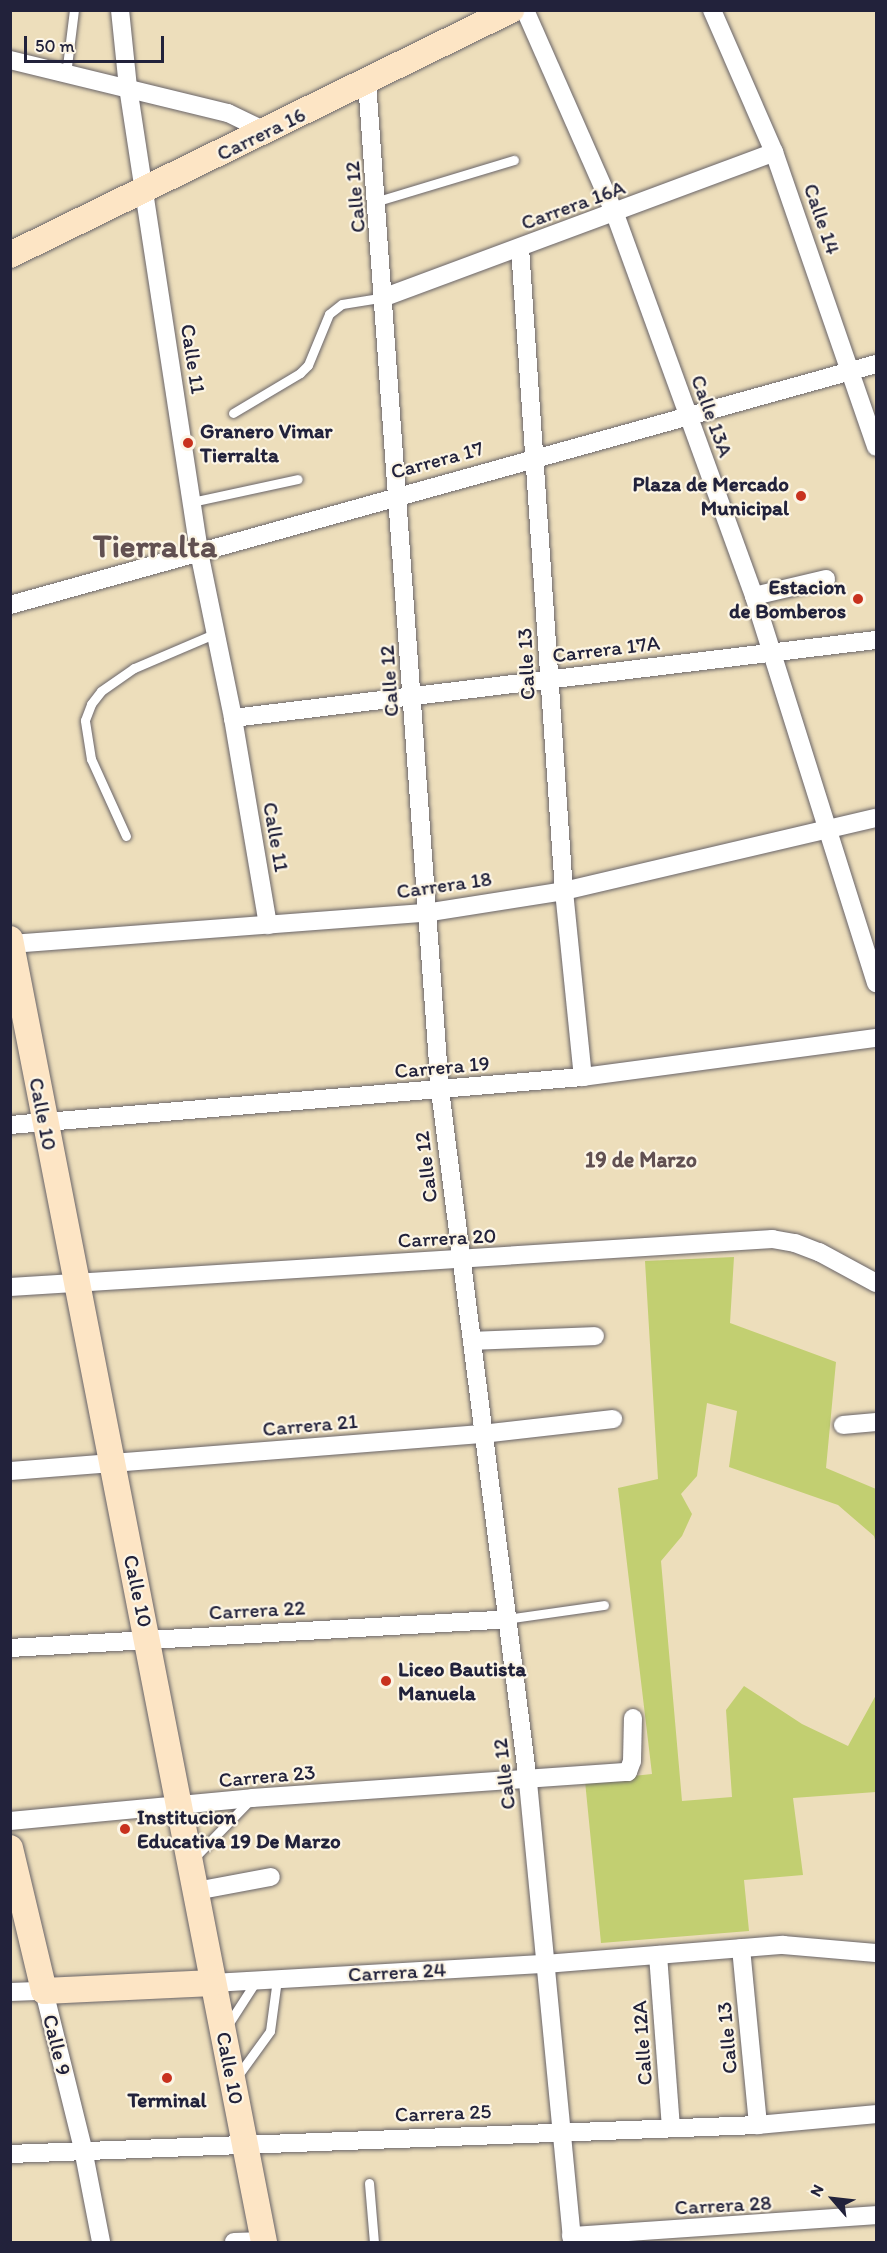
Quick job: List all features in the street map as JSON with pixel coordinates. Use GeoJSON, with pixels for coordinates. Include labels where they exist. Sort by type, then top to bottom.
{"type":"FeatureCollection","features":[{"type":"Feature","properties":{"kind":"main road","name":"Carrera 16"},"geometry":{"type":"LineString","coordinates":[[10,255],[144,192],[511,10]]}},
{"type":"Feature","properties":{"kind":"main road","name":"Calle 10"},"geometry":{"type":"LineString","coordinates":[[11,942],[264,2242]]}},
{"type":"Feature","properties":{"kind":"main road","name":"Calle 9"},"geometry":{"type":"LineString","coordinates":[[10,1848],[44,1991]]}},
{"type":"Feature","properties":{"kind":"main road","name":"Carrera 24"},"geometry":{"type":"LineString","coordinates":[[44,1991],[213,1983]]}},
{"type":"Feature","properties":{"kind":"street","name":"Calle 11"},"geometry":{"type":"LineString","coordinates":[[120,10],[128,87],[199,552],[233,718],[268,925]]}},
{"type":"Feature","properties":{"kind":"street","name":"Calle 13A"},"geometry":{"type":"LineString","coordinates":[[525,10],[615,214],[754,596],[876,983]]}},
{"type":"Feature","properties":{"kind":"street","name":"Calle 14"},"geometry":{"type":"LineString","coordinates":[[712,10],[774,152],[876,447]]}},
{"type":"Feature","properties":{"kind":"street"},"geometry":{"type":"LineString","coordinates":[[10,60],[228,113],[265,131]]}},
{"type":"Feature","properties":{"kind":"street","name":"Calle 12"},"geometry":{"type":"LineString","coordinates":[[368,82],[399,494],[425,913],[440,1090],[459,1261],[472,1341],[528,1782],[572,2239]]}},
{"type":"Feature","properties":{"kind":"street","name":"Carrera 16A"},"geometry":{"type":"LineString","coordinates":[[385,297],[615,214],[774,152]]}},
{"type":"Feature","properties":{"kind":"street","name":"Calle 13"},"geometry":{"type":"LineString","coordinates":[[520,248],[537,456],[549,679],[564,891],[583,1077]]}},
{"type":"Feature","properties":{"kind":"street","name":"Carrera 17"},"geometry":{"type":"LineString","coordinates":[[10,605],[399,494],[876,364]]}},
{"type":"Feature","properties":{"kind":"street"},"geometry":{"type":"LineString","coordinates":[[754,596],[826,579]]}},
{"type":"Feature","properties":{"kind":"street","name":"Carrera 17A"},"geometry":{"type":"LineString","coordinates":[[233,718],[876,640]]}},
{"type":"Feature","properties":{"kind":"street","name":"Carrera 18"},"geometry":{"type":"LineString","coordinates":[[11,942],[425,913],[564,891],[876,818]]}},
{"type":"Feature","properties":{"kind":"street","name":"Carrera 19"},"geometry":{"type":"LineString","coordinates":[[10,1125],[583,1077],[876,1038]]}},
{"type":"Feature","properties":{"kind":"street","name":"Carrera 20"},"geometry":{"type":"LineString","coordinates":[[10,1287],[77,1281],[459,1261],[772,1239],[819,1252],[875,1279]]}},
{"type":"Feature","properties":{"kind":"street"},"geometry":{"type":"LineString","coordinates":[[472,1341],[595,1336]]}},
{"type":"Feature","properties":{"kind":"street","name":"Carrera 21"},"geometry":{"type":"LineString","coordinates":[[10,1471],[482,1434],[613,1419]]}},
{"type":"Feature","properties":{"kind":"street"},"geometry":{"type":"LineString","coordinates":[[843,1425],[876,1422]]}},
{"type":"Feature","properties":{"kind":"street","name":"Carrera 22"},"geometry":{"type":"LineString","coordinates":[[10,1648],[148,1638],[506,1619]]}},
{"type":"Feature","properties":{"kind":"street","name":"Carrera 23"},"geometry":{"type":"LineString","coordinates":[[10,1821],[179,1808],[252,1798],[528,1782],[628,1772],[632,1761],[633,1718]]}},
{"type":"Feature","properties":{"kind":"street"},"geometry":{"type":"LineString","coordinates":[[196,1891],[272,1877]]}},
{"type":"Feature","properties":{"kind":"street","name":"Carrera 24"},"geometry":{"type":"LineString","coordinates":[[213,1983],[545,1964],[783,1945],[876,1953]]}},
{"type":"Feature","properties":{"kind":"street","name":"Calle 13"},"geometry":{"type":"LineString","coordinates":[[741,1948],[758,2125]]}},
{"type":"Feature","properties":{"kind":"street","name":"Calle 12A"},"geometry":{"type":"LineString","coordinates":[[658,1955],[671,2128]]}},
{"type":"Feature","properties":{"kind":"street","name":"Carrera 24"},"geometry":{"type":"LineString","coordinates":[[10,1992],[44,1991]]}},
{"type":"Feature","properties":{"kind":"street","name":"Calle 9"},"geometry":{"type":"LineString","coordinates":[[44,1991],[83,2149],[101,2242]]}},
{"type":"Feature","properties":{"kind":"street","name":"Carrera 25"},"geometry":{"type":"LineString","coordinates":[[10,2154],[83,2149],[245,2146],[561,2131],[758,2125],[876,2114]]}},
{"type":"Feature","properties":{"kind":"street","name":"Carrera 28"},"geometry":{"type":"LineString","coordinates":[[572,2239],[777,2233],[876,2215]]}},
{"type":"Feature","properties":{"kind":"street"},"geometry":{"type":"LineString","coordinates":[[234,2242],[264,2242]]}},
{"type":"Feature","properties":{"kind":"lane"},"geometry":{"type":"LineString","coordinates":[[66,74],[74,10]]}},
{"type":"Feature","properties":{"kind":"lane"},"geometry":{"type":"LineString","coordinates":[[378,201],[514,160]]}},
{"type":"Feature","properties":{"kind":"lane"},"geometry":{"type":"LineString","coordinates":[[233,412],[300,373],[308,365],[329,314],[342,304],[385,297]]}},
{"type":"Feature","properties":{"kind":"lane"},"geometry":{"type":"LineString","coordinates":[[192,502],[298,479]]}},
{"type":"Feature","properties":{"kind":"lane"},"geometry":{"type":"LineString","coordinates":[[126,836],[91,759],[86,720],[91,704],[102,691],[134,668],[216,633]]}},
{"type":"Feature","properties":{"kind":"lane"},"geometry":{"type":"LineString","coordinates":[[506,1619],[604,1605]]}},
{"type":"Feature","properties":{"kind":"lane"},"geometry":{"type":"LineString","coordinates":[[191,1861],[252,1798]]}},
{"type":"Feature","properties":{"kind":"lane"},"geometry":{"type":"LineString","coordinates":[[233,2083],[270,2031],[277,1979]]}},
{"type":"Feature","properties":{"kind":"lane"},"geometry":{"type":"LineString","coordinates":[[224,2030],[256,1981]]}},
{"type":"Feature","properties":{"kind":"lane"},"geometry":{"type":"LineString","coordinates":[[369,2183],[374,2242]]}},
{"type":"Feature","properties":{"kind":"green space"},"geometry":{"type":"Polygon","coordinates":[[[734,1257],[730,1323],[836,1362],[826,1468],[876,1489],[876,1544],[874,1536],[838,1505],[729,1467],[737,1411],[707,1403],[697,1476],[681,1494],[692,1514],[682,1536],[661,1561],[682,1801],[732,1797],[726,1710],[744,1686],[802,1724],[848,1746],[876,1695],[876,1792],[793,1798],[803,1875],[744,1880],[749,1931],[601,1943],[585,1781],[652,1774],[618,1488],[658,1479],[645,1261],[734,1257]]]}},
{"type":"Feature","properties":{"kind":"place","name":"Granero Vimar Tierralta"},"geometry":{"type":"Point","coordinates":[188,443]}},
{"type":"Feature","properties":{"kind":"place","name":"Plaza de Mercado Municipal"},"geometry":{"type":"Point","coordinates":[801,496]}},
{"type":"Feature","properties":{"kind":"place","name":"Estacion de Bomberos"},"geometry":{"type":"Point","coordinates":[858,599]}},
{"type":"Feature","properties":{"kind":"place","name":"Liceo Bautista Manuela"},"geometry":{"type":"Point","coordinates":[386,1681]}},
{"type":"Feature","properties":{"kind":"place","name":"Institucion Educativa 19 De Marzo"},"geometry":{"type":"Point","coordinates":[125,1829]}},
{"type":"Feature","properties":{"kind":"place","name":"Terminal"},"geometry":{"type":"Point","coordinates":[167,2078]}},
{"type":"Feature","properties":{"kind":"district","name":"Tierralta"},"geometry":{"type":"Point","coordinates":[155,546]}},
{"type":"Feature","properties":{"kind":"district","name":"19 de Marzo"},"geometry":{"type":"Point","coordinates":[641,1160]}}]}
